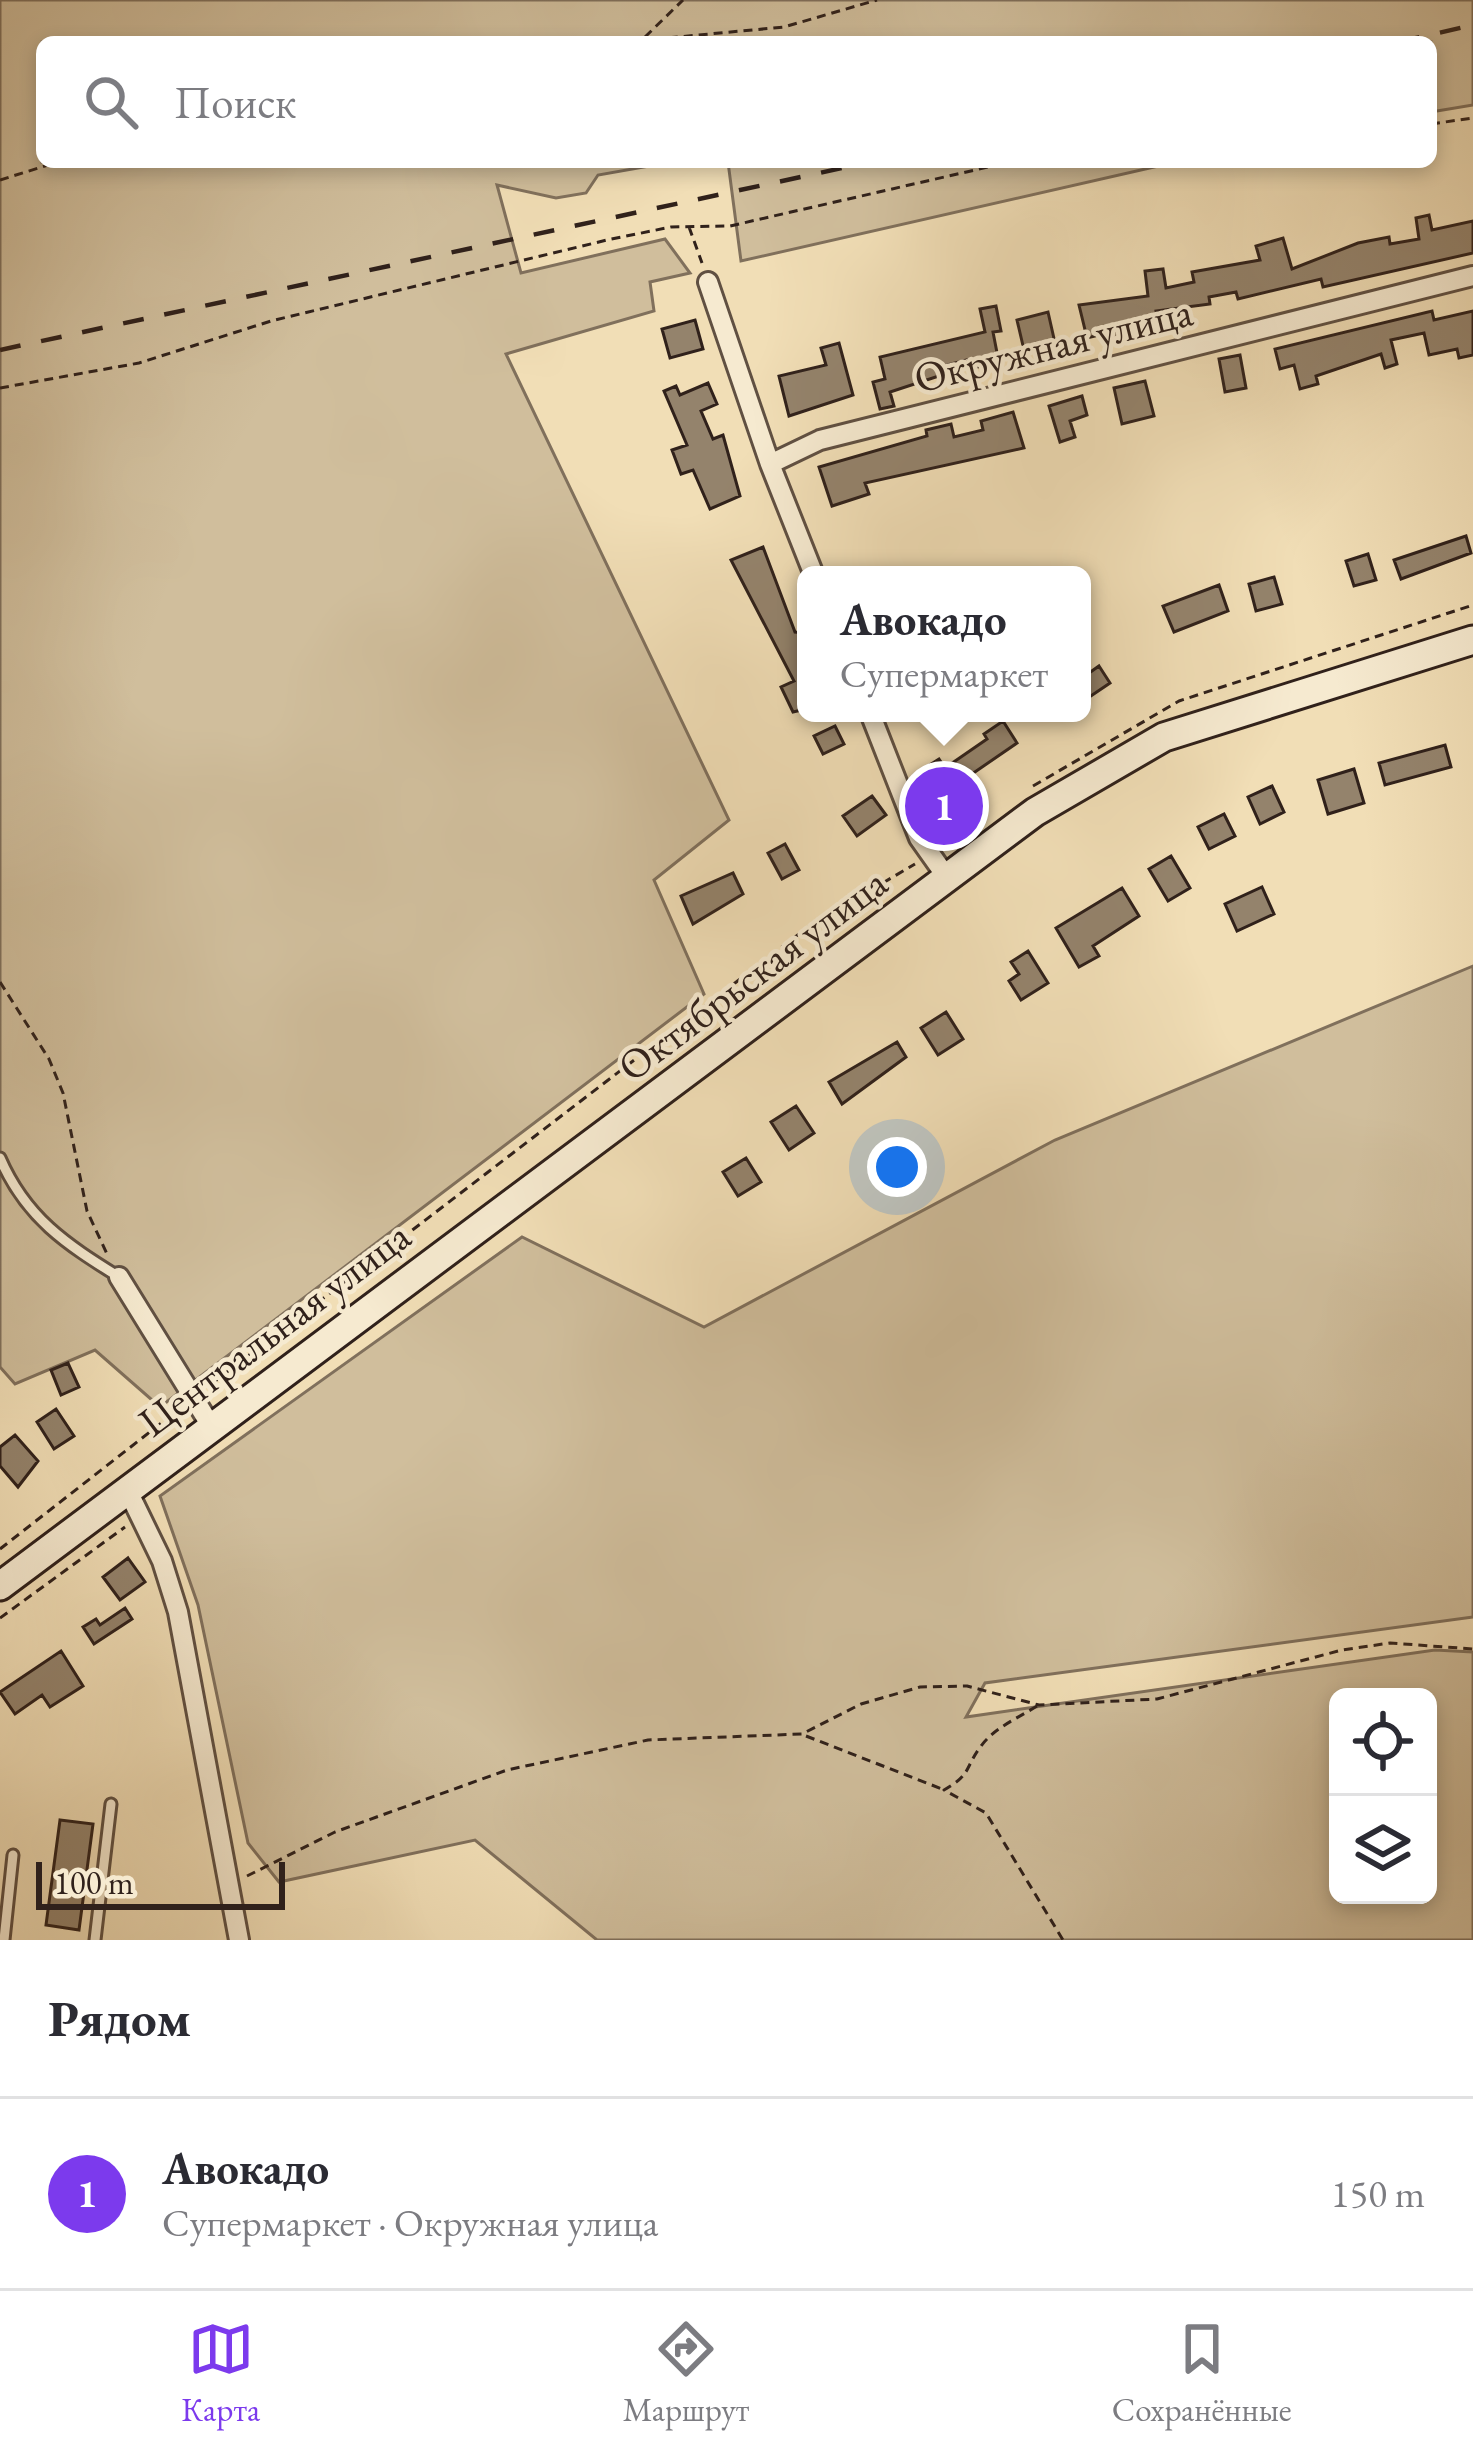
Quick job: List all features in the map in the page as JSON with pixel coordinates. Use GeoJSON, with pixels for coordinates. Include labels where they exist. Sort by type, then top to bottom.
{"type":"FeatureCollection","features":[{"type":"Feature","properties":{"kind":"main road","name":"Октябрьская улица"},"geometry":{"type":"LineString","coordinates":[[600,1139],[940,868],[1164,737],[1473,640]]}},
{"type":"Feature","properties":{"kind":"main road","name":"Центральная улица"},"geometry":{"type":"LineString","coordinates":[[0,1586],[134,1503],[211,1426],[600,1139]]}},
{"type":"Feature","properties":{"kind":"street","name":"Окружная улица"},"geometry":{"type":"LineString","coordinates":[[770,464],[820,440],[1473,276]]}},
{"type":"Feature","properties":{"kind":"street"},"geometry":{"type":"LineString","coordinates":[[708,282],[810,566]]}},
{"type":"Feature","properties":{"kind":"street"},"geometry":{"type":"LineString","coordinates":[[873,722],[940,868]]}},
{"type":"Feature","properties":{"kind":"street"},"geometry":{"type":"LineString","coordinates":[[119,1277],[211,1426]]}},
{"type":"Feature","properties":{"kind":"street"},"geometry":{"type":"LineString","coordinates":[[134,1503],[178,1612],[239,1940]]}},
{"type":"Feature","properties":{"kind":"lane"},"geometry":{"type":"LineString","coordinates":[[0,1158],[21,1199],[43,1226],[119,1277]]}},
{"type":"Feature","properties":{"kind":"lane"},"geometry":{"type":"LineString","coordinates":[[95,1940],[110,1804]]}},
{"type":"Feature","properties":{"kind":"lane"},"geometry":{"type":"LineString","coordinates":[[4,1940],[13,1855]]}},
{"type":"Feature","properties":{"kind":"path"},"geometry":{"type":"LineString","coordinates":[[645,36],[682,0]]}},
{"type":"Feature","properties":{"kind":"path"},"geometry":{"type":"LineString","coordinates":[[681,36],[784,28],[877,0]]}},
{"type":"Feature","properties":{"kind":"path"},"geometry":{"type":"LineString","coordinates":[[1437,123],[1473,118]]}},
{"type":"Feature","properties":{"kind":"path"},"geometry":{"type":"LineString","coordinates":[[0,180],[39,168]]}},
{"type":"Feature","properties":{"kind":"path"},"geometry":{"type":"LineString","coordinates":[[0,388],[139,363],[272,321],[607,240],[689,227],[730,226],[984,168]]}},
{"type":"Feature","properties":{"kind":"path"},"geometry":{"type":"LineString","coordinates":[[689,227],[708,282]]}},
{"type":"Feature","properties":{"kind":"path"},"geometry":{"type":"LineString","coordinates":[[0,1549],[808,927],[886,877],[940,868]]}},
{"type":"Feature","properties":{"kind":"path"},"geometry":{"type":"LineString","coordinates":[[0,982],[50,1059],[63,1093],[87,1210],[119,1277]]}},
{"type":"Feature","properties":{"kind":"path"},"geometry":{"type":"LineString","coordinates":[[0,1618],[134,1503]]}},
{"type":"Feature","properties":{"kind":"path"},"geometry":{"type":"LineString","coordinates":[[802,1734],[861,1704],[920,1687],[967,1686],[1039,1705],[1157,1699],[1342,1650],[1390,1643],[1473,1648]]}},
{"type":"Feature","properties":{"kind":"path"},"geometry":{"type":"LineString","coordinates":[[944,1790],[968,1775],[979,1749],[993,1733],[1039,1705]]}},
{"type":"Feature","properties":{"kind":"path"},"geometry":{"type":"LineString","coordinates":[[228,1880],[258,1873],[365,1820],[551,1758],[648,1740],[802,1734],[944,1790],[986,1813],[1063,1940]]}},
{"type":"Feature","properties":{"kind":"shaded area"},"geometry":{"type":"Polygon","coordinates":[[[0,0],[1473,0],[1473,105],[1437,111],[1437,36],[36,36],[36,168],[638,168],[598,175],[586,193],[556,198],[497,185],[521,273],[665,239],[690,273],[650,282],[654,311],[506,354],[729,820],[654,880],[704,994],[160,1407],[95,1350],[15,1384],[0,1367],[0,0]]]}},
{"type":"Feature","properties":{"kind":"shaded area"},"geometry":{"type":"Polygon","coordinates":[[[729,168],[1150,168],[741,261],[729,168]]]}},
{"type":"Feature","properties":{"kind":"shaded area"},"geometry":{"type":"Polygon","coordinates":[[[1473,966],[1473,1617],[985,1683],[966,1717],[1435,1650],[1473,1652],[1473,1940],[597,1940],[475,1840],[279,1882],[248,1843],[198,1605],[160,1496],[522,1237],[704,1327],[1055,1140],[1473,966]]]}},
{"type":"Feature","properties":{"kind":"building"},"geometry":{"type":"Polygon","coordinates":[[[1429,215],[1432,230],[1473,221],[1473,253],[1323,287],[1321,279],[1238,299],[1236,292],[1209,297],[1210,304],[1156,311],[1159,327],[1120,333],[1122,339],[1105,343],[1103,334],[1087,338],[1079,305],[1148,296],[1145,271],[1163,269],[1166,288],[1194,282],[1192,272],[1260,260],[1256,246],[1283,238],[1292,269],[1358,243],[1389,237],[1390,244],[1419,239],[1416,218],[1429,215]]]}},
{"type":"Feature","properties":{"kind":"building"},"geometry":{"type":"Polygon","coordinates":[[[996,306],[1001,331],[993,332],[999,363],[972,368],[970,359],[943,366],[945,374],[890,392],[894,406],[880,409],[873,382],[885,379],[880,357],[985,332],[980,309],[996,306]]]}},
{"type":"Feature","properties":{"kind":"building"},"geometry":{"type":"Polygon","coordinates":[[[1432,311],[1434,320],[1473,311],[1473,355],[1459,358],[1457,349],[1429,355],[1424,333],[1391,340],[1397,364],[1385,368],[1381,354],[1316,376],[1318,384],[1300,389],[1294,365],[1280,369],[1275,349],[1432,311]]]}},
{"type":"Feature","properties":{"kind":"building"},"geometry":{"type":"Polygon","coordinates":[[[1048,312],[1055,343],[1024,350],[1017,320],[1048,312]]]}},
{"type":"Feature","properties":{"kind":"building"},"geometry":{"type":"Polygon","coordinates":[[[695,320],[703,349],[670,358],[662,329],[695,320]]]}},
{"type":"Feature","properties":{"kind":"building"},"geometry":{"type":"Polygon","coordinates":[[[839,343],[853,395],[789,416],[779,376],[826,365],[821,348],[839,343]]]}},
{"type":"Feature","properties":{"kind":"building"},"geometry":{"type":"Polygon","coordinates":[[[1240,355],[1246,388],[1225,392],[1219,359],[1240,355]]]}},
{"type":"Feature","properties":{"kind":"building"},"geometry":{"type":"Polygon","coordinates":[[[1145,381],[1154,416],[1122,424],[1114,388],[1145,381]]]}},
{"type":"Feature","properties":{"kind":"building"},"geometry":{"type":"Polygon","coordinates":[[[708,383],[717,404],[701,411],[713,439],[723,435],[740,496],[710,509],[693,470],[681,474],[672,450],[687,445],[664,391],[676,386],[680,395],[708,383]]]}},
{"type":"Feature","properties":{"kind":"building"},"geometry":{"type":"Polygon","coordinates":[[[1082,396],[1087,415],[1070,421],[1075,437],[1060,442],[1049,406],[1082,396]]]}},
{"type":"Feature","properties":{"kind":"building"},"geometry":{"type":"Polygon","coordinates":[[[1013,412],[1024,448],[865,483],[869,494],[832,506],[819,467],[927,436],[926,430],[951,424],[954,437],[983,430],[981,421],[1013,412]]]}},
{"type":"Feature","properties":{"kind":"building"},"geometry":{"type":"Polygon","coordinates":[[[1466,536],[1471,553],[1401,579],[1394,560],[1466,536]]]}},
{"type":"Feature","properties":{"kind":"building"},"geometry":{"type":"Polygon","coordinates":[[[763,547],[797,632],[797,711],[793,712],[781,687],[794,681],[731,560],[763,547]]]}},
{"type":"Feature","properties":{"kind":"building"},"geometry":{"type":"Polygon","coordinates":[[[1368,554],[1376,580],[1354,586],[1346,561],[1368,554]]]}},
{"type":"Feature","properties":{"kind":"building"},"geometry":{"type":"Polygon","coordinates":[[[1274,577],[1282,604],[1256,611],[1249,584],[1274,577]]]}},
{"type":"Feature","properties":{"kind":"building"},"geometry":{"type":"Polygon","coordinates":[[[1219,585],[1228,611],[1174,632],[1163,606],[1219,585]]]}},
{"type":"Feature","properties":{"kind":"building"},"geometry":{"type":"Polygon","coordinates":[[[1099,666],[1110,683],[1091,696],[1091,672],[1099,666]]]}},
{"type":"Feature","properties":{"kind":"building"},"geometry":{"type":"Polygon","coordinates":[[[1004,722],[1017,743],[956,785],[967,805],[932,826],[922,808],[931,802],[914,775],[939,759],[945,768],[987,739],[984,734],[1004,722]]]}},
{"type":"Feature","properties":{"kind":"building"},"geometry":{"type":"Polygon","coordinates":[[[835,726],[844,744],[823,754],[814,736],[835,726]]]}},
{"type":"Feature","properties":{"kind":"building"},"geometry":{"type":"Polygon","coordinates":[[[1445,745],[1451,767],[1385,785],[1379,763],[1445,745]]]}},
{"type":"Feature","properties":{"kind":"building"},"geometry":{"type":"Polygon","coordinates":[[[1354,769],[1364,803],[1328,814],[1318,780],[1354,769]]]}},
{"type":"Feature","properties":{"kind":"building"},"geometry":{"type":"Polygon","coordinates":[[[1272,786],[1284,812],[1260,824],[1248,797],[1272,786]]]}},
{"type":"Feature","properties":{"kind":"building"},"geometry":{"type":"Polygon","coordinates":[[[872,796],[886,815],[857,836],[843,816],[872,796]]]}},
{"type":"Feature","properties":{"kind":"building"},"geometry":{"type":"Polygon","coordinates":[[[1224,814],[1235,836],[1209,849],[1198,827],[1224,814]]]}},
{"type":"Feature","properties":{"kind":"building"},"geometry":{"type":"Polygon","coordinates":[[[785,844],[799,870],[782,879],[768,853],[785,844]]]}},
{"type":"Feature","properties":{"kind":"building"},"geometry":{"type":"Polygon","coordinates":[[[1171,856],[1190,888],[1168,901],[1149,869],[1171,856]]]}},
{"type":"Feature","properties":{"kind":"building"},"geometry":{"type":"Polygon","coordinates":[[[733,873],[743,894],[693,924],[681,896],[733,873]]]}},
{"type":"Feature","properties":{"kind":"building"},"geometry":{"type":"Polygon","coordinates":[[[1262,887],[1274,914],[1237,931],[1225,904],[1262,887]]]}},
{"type":"Feature","properties":{"kind":"building"},"geometry":{"type":"Polygon","coordinates":[[[1122,888],[1139,916],[1093,946],[1099,956],[1079,967],[1056,928],[1122,888]]]}},
{"type":"Feature","properties":{"kind":"building"},"geometry":{"type":"Polygon","coordinates":[[[1028,951],[1048,983],[1021,1000],[1009,981],[1019,974],[1011,962],[1028,951]]]}},
{"type":"Feature","properties":{"kind":"building"},"geometry":{"type":"Polygon","coordinates":[[[946,1012],[963,1039],[938,1055],[921,1028],[946,1012]]]}},
{"type":"Feature","properties":{"kind":"building"},"geometry":{"type":"Polygon","coordinates":[[[897,1042],[906,1057],[842,1104],[829,1082],[897,1042]]]}},
{"type":"Feature","properties":{"kind":"building"},"geometry":{"type":"Polygon","coordinates":[[[796,1106],[814,1133],[789,1150],[771,1122],[796,1106]]]}},
{"type":"Feature","properties":{"kind":"building"},"geometry":{"type":"Polygon","coordinates":[[[746,1158],[761,1182],[738,1196],[723,1172],[746,1158]]]}},
{"type":"Feature","properties":{"kind":"building"},"geometry":{"type":"Polygon","coordinates":[[[68,1363],[79,1387],[61,1395],[51,1370],[68,1363]]]}},
{"type":"Feature","properties":{"kind":"building"},"geometry":{"type":"Polygon","coordinates":[[[56,1409],[74,1436],[54,1449],[37,1422],[56,1409]]]}},
{"type":"Feature","properties":{"kind":"building"},"geometry":{"type":"Polygon","coordinates":[[[15,1435],[38,1461],[18,1487],[0,1466],[0,1447],[15,1435]]]}},
{"type":"Feature","properties":{"kind":"building"},"geometry":{"type":"Polygon","coordinates":[[[128,1558],[145,1582],[120,1600],[103,1577],[128,1558]]]}},
{"type":"Feature","properties":{"kind":"building"},"geometry":{"type":"Polygon","coordinates":[[[125,1608],[132,1619],[94,1644],[83,1627],[96,1619],[100,1625],[125,1608]]]}},
{"type":"Feature","properties":{"kind":"building"},"geometry":{"type":"Polygon","coordinates":[[[61,1651],[83,1686],[50,1707],[42,1695],[15,1714],[0,1692],[61,1651]]]}},
{"type":"Feature","properties":{"kind":"building"},"geometry":{"type":"Polygon","coordinates":[[[60,1820],[93,1824],[79,1930],[46,1925],[60,1820]]]}},
{"type":"Feature","properties":{"kind":"railway"},"geometry":{"type":"LineString","coordinates":[[1425,36],[1473,25]]}},
{"type":"Feature","properties":{"kind":"railway"},"geometry":{"type":"LineString","coordinates":[[0,350],[842,168]]}},
{"type":"Feature","properties":{"kind":"place","name":"Авокадо"},"geometry":{"type":"Point","coordinates":[944,806]}}]}
